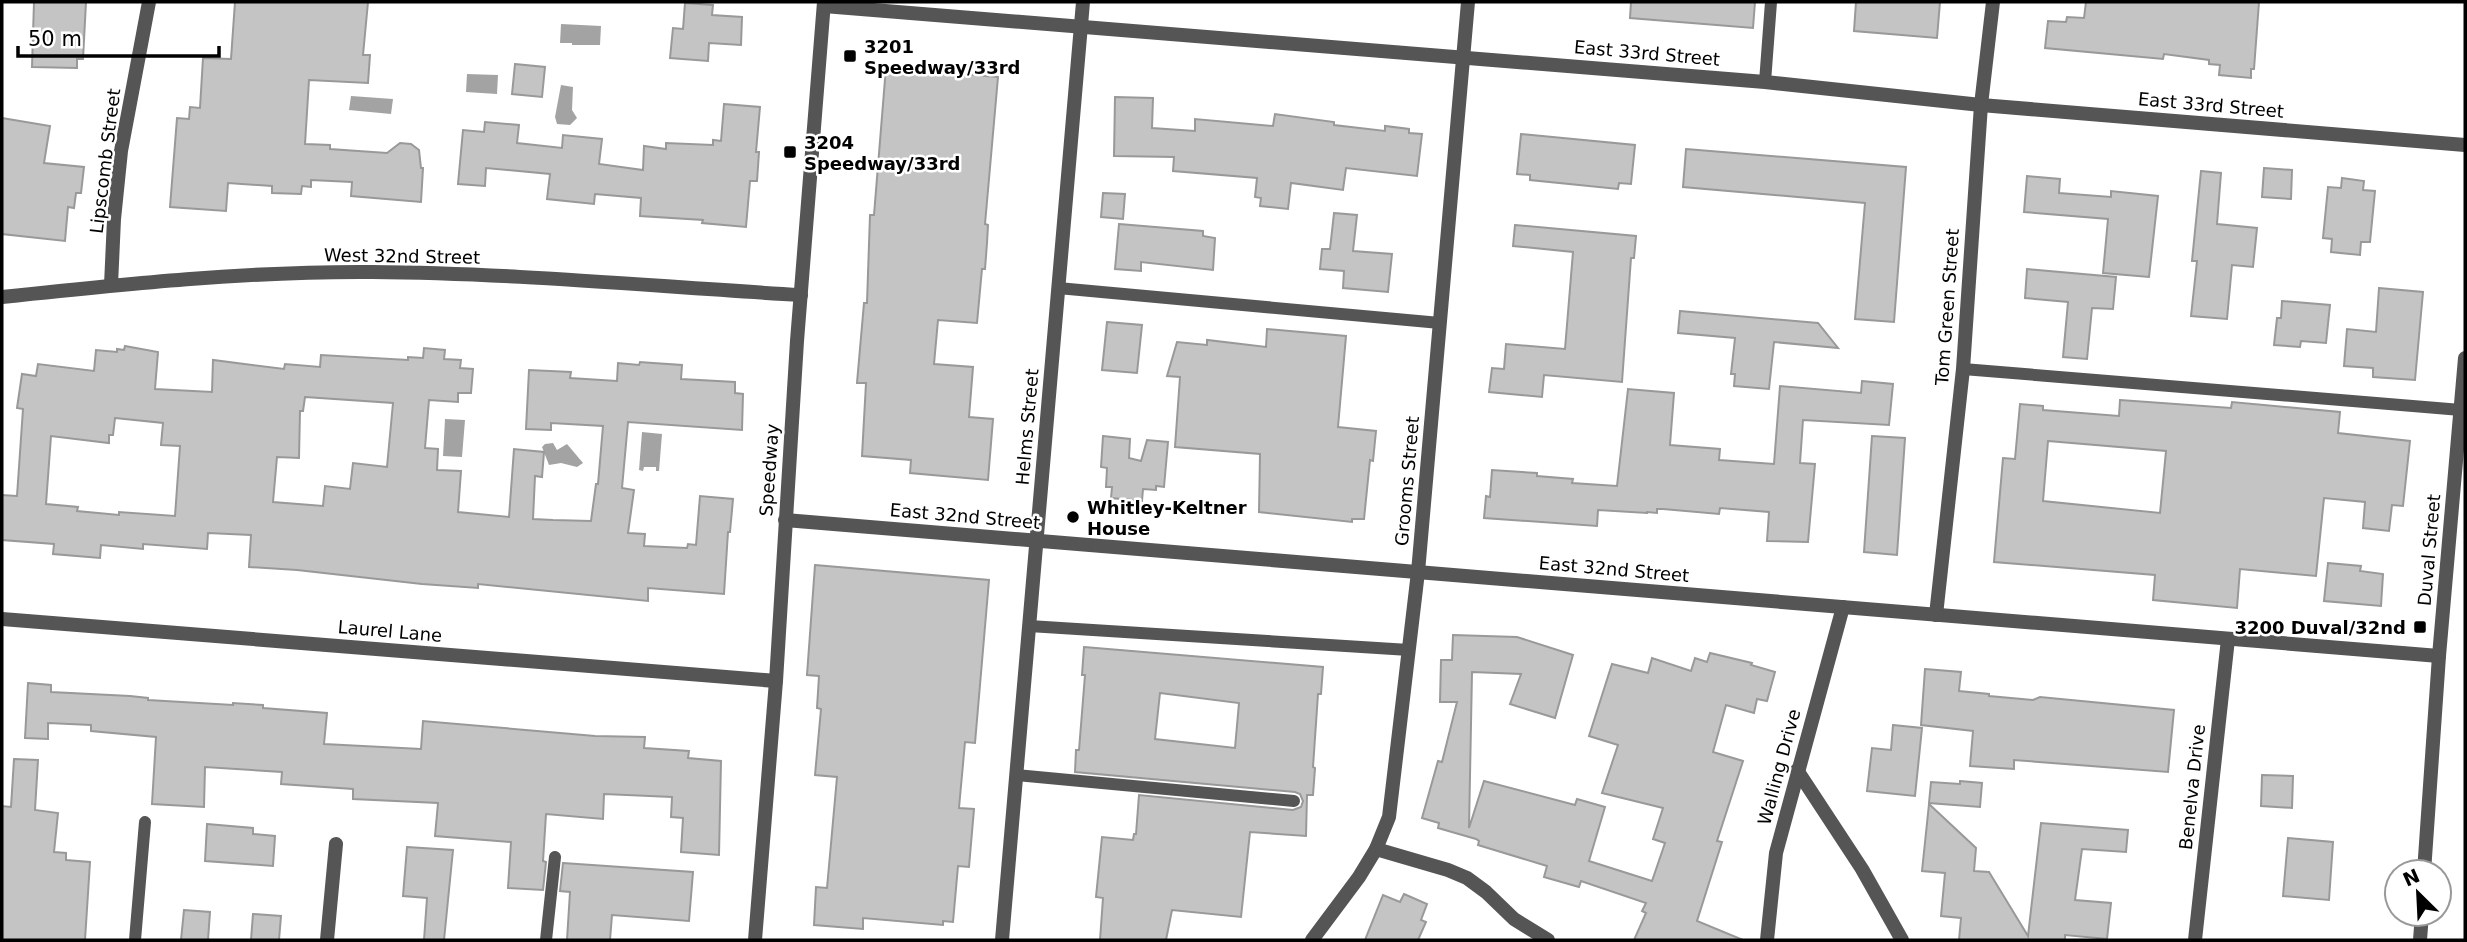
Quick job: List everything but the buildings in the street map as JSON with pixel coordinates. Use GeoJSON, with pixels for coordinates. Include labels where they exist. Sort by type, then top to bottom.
{"type":"FeatureCollection","features":[{"type":"Feature","properties":{"kind":"street","name":"Lipscomb Street"},"geometry":{"type":"LineString","coordinates":[[111,285],[121,151],[149,2]]}},
{"type":"Feature","properties":{"kind":"street","name":"Helms Street"},"geometry":{"type":"LineString","coordinates":[[1002,940],[1083,2]]}},
{"type":"Feature","properties":{"kind":"street","name":"Grooms Street"},"geometry":{"type":"LineString","coordinates":[[1312,940],[1359,877],[1376,849],[1389,817],[1418,572],[1468,2]]}},
{"type":"Feature","properties":{"kind":"street","name":"Tom Green Street"},"geometry":{"type":"LineString","coordinates":[[1936,615],[1963,369],[1981,105],[1993,2]]}},
{"type":"Feature","properties":{"kind":"street","name":"East 33rd Street"},"geometry":{"type":"LineString","coordinates":[[824,4],[1765,82],[1981,105],[2465,145]]}},
{"type":"Feature","properties":{"kind":"street","name":"Speedway"},"geometry":{"type":"LineString","coordinates":[[755,940],[824,4]]}},
{"type":"Feature","properties":{"kind":"street","name":"West 32nd Street"},"geometry":{"type":"LineString","coordinates":[[2,297],[111,285],[267,274],[373,272],[536,278],[801,295]]}},
{"type":"Feature","properties":{"kind":"street","name":"Duval Street"},"geometry":{"type":"LineString","coordinates":[[2425,858],[2439,656],[2465,358]]}},
{"type":"Feature","properties":{"kind":"street","name":"East 32nd Street"},"geometry":{"type":"LineString","coordinates":[[785,520],[2439,656]]}},
{"type":"Feature","properties":{"kind":"street","name":"Walling Drive"},"geometry":{"type":"LineString","coordinates":[[1767,940],[1776,853],[1843,607]]}},
{"type":"Feature","properties":{"kind":"street","name":"Laurel Lane"},"geometry":{"type":"LineString","coordinates":[[2,619],[776,681]]}},
{"type":"Feature","properties":{"kind":"street","name":"Benelva Drive"},"geometry":{"type":"LineString","coordinates":[[2195,940],[2228,639]]}},
{"type":"Feature","properties":{"kind":"street"},"geometry":{"type":"LineString","coordinates":[[1797,770],[1862,869],[1902,940]]}},
{"type":"Feature","properties":{"kind":"street"},"geometry":{"type":"LineString","coordinates":[[327,940],[335,844]]}},
{"type":"Feature","properties":{"kind":"street"},"geometry":{"type":"LineString","coordinates":[[1376,849],[1467,878],[1514,919],[1548,940]]}},
{"type":"Feature","properties":{"kind":"lane"},"geometry":{"type":"LineString","coordinates":[[1765,82],[1772,2]]}},
{"type":"Feature","properties":{"kind":"lane"},"geometry":{"type":"LineString","coordinates":[[1058,288],[1440,324]]}},
{"type":"Feature","properties":{"kind":"lane"},"geometry":{"type":"LineString","coordinates":[[1963,369],[2461,410]]}},
{"type":"Feature","properties":{"kind":"lane"},"geometry":{"type":"LineString","coordinates":[[1029,625],[1409,650]]}},
{"type":"Feature","properties":{"kind":"lane"},"geometry":{"type":"LineString","coordinates":[[1016,775],[1294,801]]}},
{"type":"Feature","properties":{"kind":"lane"},"geometry":{"type":"LineString","coordinates":[[135,940],[145,822]]}},
{"type":"Feature","properties":{"kind":"lane"},"geometry":{"type":"LineString","coordinates":[[546,940],[555,857]]}},
{"type":"Feature","properties":{"kind":"shaded area"},"geometry":{"type":"Polygon","coordinates":[[[561,24],[601,26],[600,45],[560,43],[561,24]]]}},
{"type":"Feature","properties":{"kind":"shaded area"},"geometry":{"type":"Polygon","coordinates":[[[467,74],[498,75],[497,94],[466,92],[467,74]]]}},
{"type":"Feature","properties":{"kind":"shaded area"},"geometry":{"type":"Polygon","coordinates":[[[561,85],[573,87],[572,110],[577,118],[570,125],[557,124],[555,117],[561,85]]]}},
{"type":"Feature","properties":{"kind":"shaded area"},"geometry":{"type":"Polygon","coordinates":[[[351,96],[393,99],[391,114],[349,110],[351,96]]]}},
{"type":"Feature","properties":{"kind":"shaded area"},"geometry":{"type":"Polygon","coordinates":[[[445,419],[465,420],[462,457],[443,456],[445,419]]]}},
{"type":"Feature","properties":{"kind":"shaded area"},"geometry":{"type":"Polygon","coordinates":[[[642,432],[662,434],[659,471],[656,471],[656,467],[639,470],[642,432]]]}},
{"type":"Feature","properties":{"kind":"shaded area"},"geometry":{"type":"Polygon","coordinates":[[[553,443],[557,450],[567,444],[583,463],[577,467],[561,463],[549,465],[542,447],[553,443]]]}},
{"type":"Feature","properties":{"kind":"place","name":"3201 Speedway/33rd"},"geometry":{"type":"Point","coordinates":[850,56]}},
{"type":"Feature","properties":{"kind":"place","name":"3204 Speedway/33rd"},"geometry":{"type":"Point","coordinates":[790,152]}},
{"type":"Feature","properties":{"kind":"place","name":"Whitley-Keltner House"},"geometry":{"type":"Point","coordinates":[1073,517]}},
{"type":"Feature","properties":{"kind":"place","name":"3200 Duval/32nd"},"geometry":{"type":"Point","coordinates":[2420,627]}}]}
